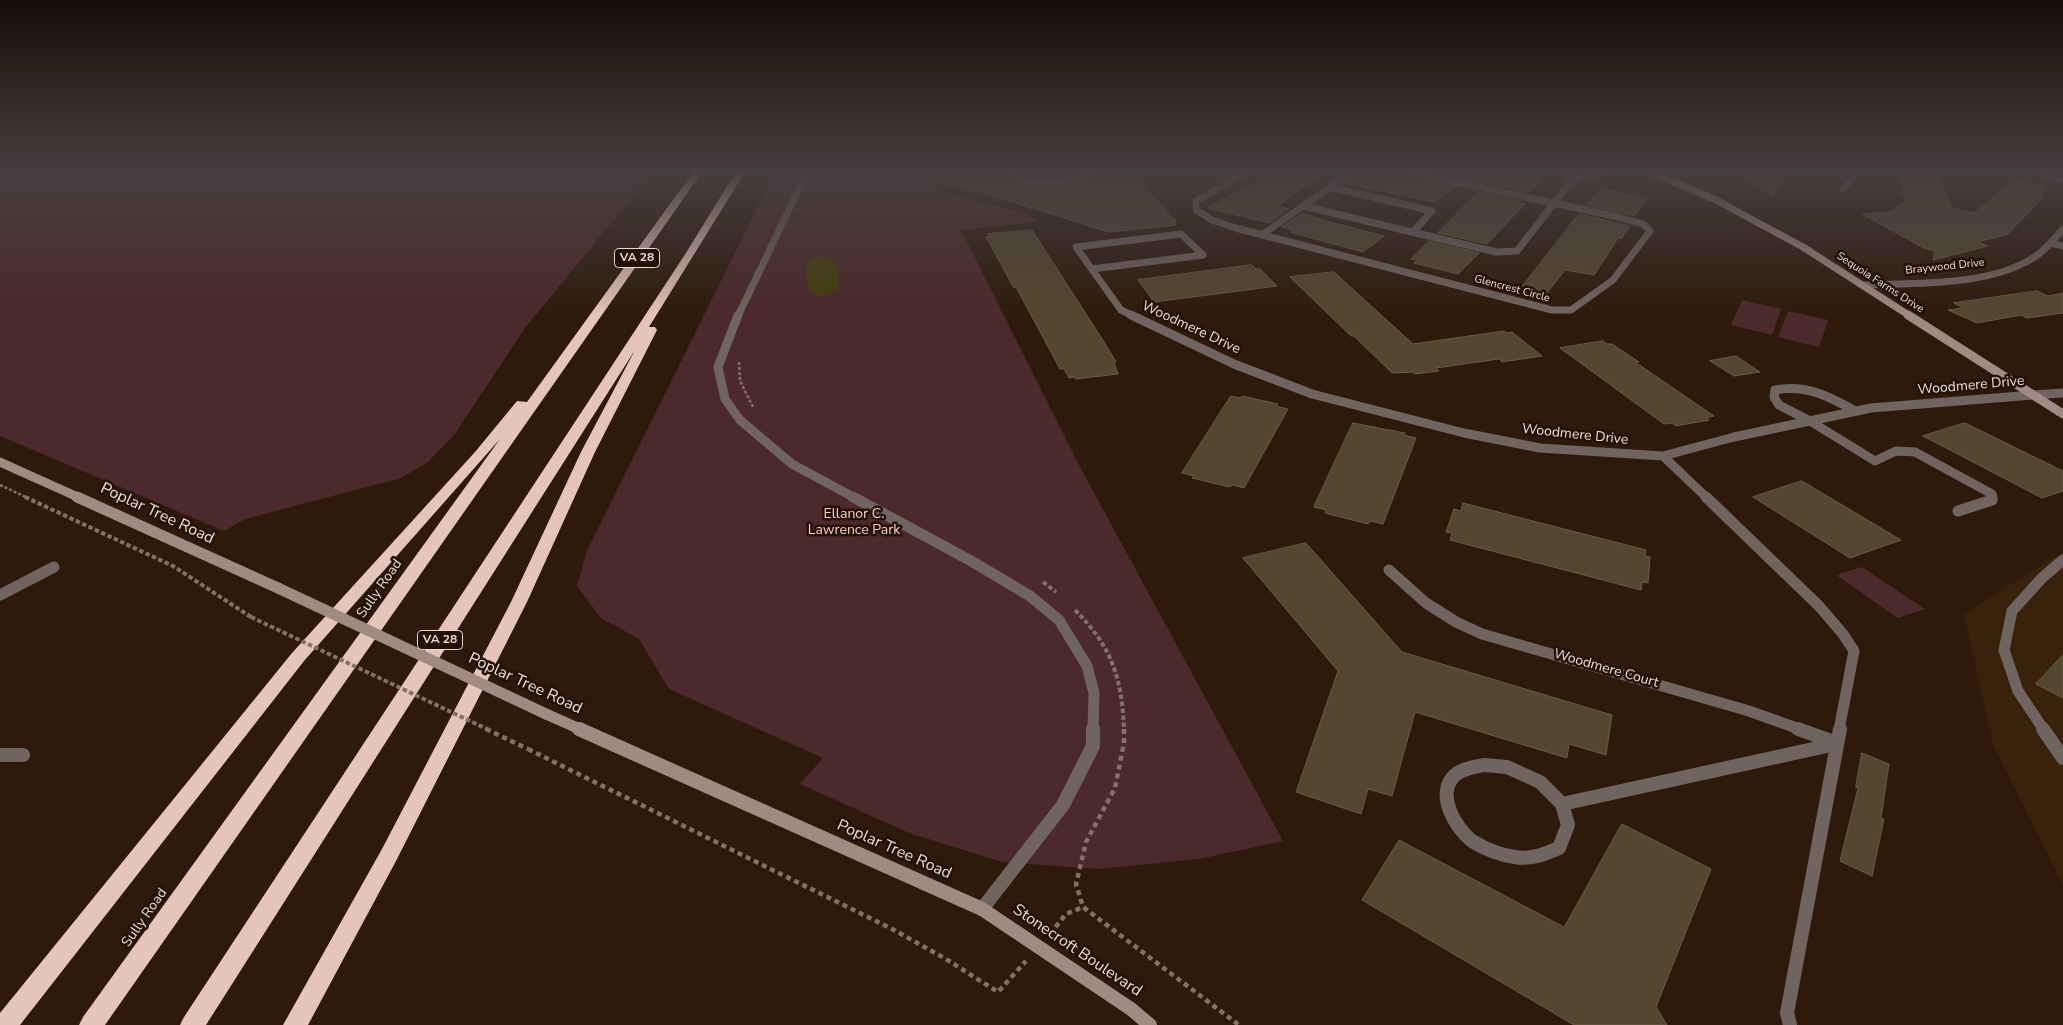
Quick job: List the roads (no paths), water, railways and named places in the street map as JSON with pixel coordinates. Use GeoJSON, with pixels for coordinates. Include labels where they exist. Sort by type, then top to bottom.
{"type":"FeatureCollection","features":[{"type":"Feature","properties":{"kind":"highway","name":"Sully Road"},"geometry":{"type":"LineString","coordinates":[[91,1025],[664,220]]}},
{"type":"Feature","properties":{"kind":"highway","name":"VA 28"},"geometry":{"type":"LineString","coordinates":[[192,1025],[712,220]]}},
{"type":"Feature","properties":{"kind":"highway"},"geometry":{"type":"LineString","coordinates":[[295,1025],[389,855],[519,602],[588,452],[690,256]]}},
{"type":"Feature","properties":{"kind":"highway"},"geometry":{"type":"LineString","coordinates":[[5,1025],[298,657],[480,455],[601,309]]}},
{"type":"Feature","properties":{"kind":"main road","name":"Sequoia Farms Drive"},"geometry":{"type":"LineString","coordinates":[[1755,220],[1863,285],[2063,414]]}},
{"type":"Feature","properties":{"kind":"main road","name":"Poplar Tree Road"},"geometry":{"type":"LineString","coordinates":[[0,462],[278,588],[546,714],[982,909]]}},
{"type":"Feature","properties":{"kind":"main road","name":"Stonecroft Boulevard"},"geometry":{"type":"LineString","coordinates":[[982,909],[1131,1009],[1150,1025]]}},
{"type":"Feature","properties":{"kind":"street"},"geometry":{"type":"LineString","coordinates":[[784,220],[730,332],[718,367],[725,399],[740,420],[761,440],[792,464],[973,562],[1030,596],[1059,620],[1087,666],[1094,694],[1093,746],[1063,805],[982,909]]}},
{"type":"Feature","properties":{"kind":"street","name":"Glencrest Circle"},"geometry":{"type":"LineString","coordinates":[[1210,220],[1214,223],[1263,234],[1552,310],[1571,310],[1614,280],[1650,231],[1642,224],[1625,220]]}},
{"type":"Feature","properties":{"kind":"street"},"geometry":{"type":"LineString","coordinates":[[1263,234],[1283,220]]}},
{"type":"Feature","properties":{"kind":"street"},"geometry":{"type":"LineString","coordinates":[[1362,220],[1496,252],[1517,251],[1542,220]]}},
{"type":"Feature","properties":{"kind":"street"},"geometry":{"type":"LineString","coordinates":[[1413,232],[1424,220]]}},
{"type":"Feature","properties":{"kind":"street","name":"Braywood Drive"},"geometry":{"type":"LineString","coordinates":[[1863,285],[1941,281],[1991,274],[2029,260],[2042,252],[2063,229]]}},
{"type":"Feature","properties":{"kind":"street","name":"Woodmere Drive"},"geometry":{"type":"LineString","coordinates":[[1092,269],[1203,256],[1181,234],[1076,247],[1121,310],[1234,364],[1312,394],[1464,433],[1540,448],[1663,456],[1734,437],[1855,411],[2033,394],[2063,393]]}},
{"type":"Feature","properties":{"kind":"street"},"geometry":{"type":"LineString","coordinates":[[2051,243],[2063,246]]}},
{"type":"Feature","properties":{"kind":"street"},"geometry":{"type":"LineString","coordinates":[[1855,411],[1827,394],[1787,386],[1775,390],[1774,397],[1780,405],[1810,421],[1874,461],[1896,452],[1915,452],[1992,494],[1992,500],[1958,511]]}},
{"type":"Feature","properties":{"kind":"street"},"geometry":{"type":"LineString","coordinates":[[1663,456],[1819,606],[1843,634],[1854,651],[1787,1013],[1790,1025]]}},
{"type":"Feature","properties":{"kind":"street"},"geometry":{"type":"LineString","coordinates":[[2063,560],[2042,578],[2012,611],[2004,650],[2018,690],[2063,758]]}},
{"type":"Feature","properties":{"kind":"street"},"geometry":{"type":"LineString","coordinates":[[0,595],[54,567]]}},
{"type":"Feature","properties":{"kind":"street","name":"Woodmere Court"},"geometry":{"type":"LineString","coordinates":[[1389,570],[1426,603],[1456,622],[1482,634],[1749,711],[1837,743]]}},
{"type":"Feature","properties":{"kind":"street"},"geometry":{"type":"LineString","coordinates":[[1562,804],[1837,743]]}},
{"type":"Feature","properties":{"kind":"street"},"geometry":{"type":"LineString","coordinates":[[0,755],[23,756]]}},
{"type":"Feature","properties":{"kind":"street"},"geometry":{"type":"LineString","coordinates":[[1484,765],[1507,767],[1540,782],[1562,804],[1568,825],[1559,848],[1532,859],[1506,856],[1471,839],[1454,822],[1445,795],[1451,780],[1457,773],[1484,765]]}},
{"type":"Feature","properties":{"kind":"park label","name":"Ellanor C. Lawrence Park"},"geometry":{"type":"Point","coordinates":[854,524]}}]}
